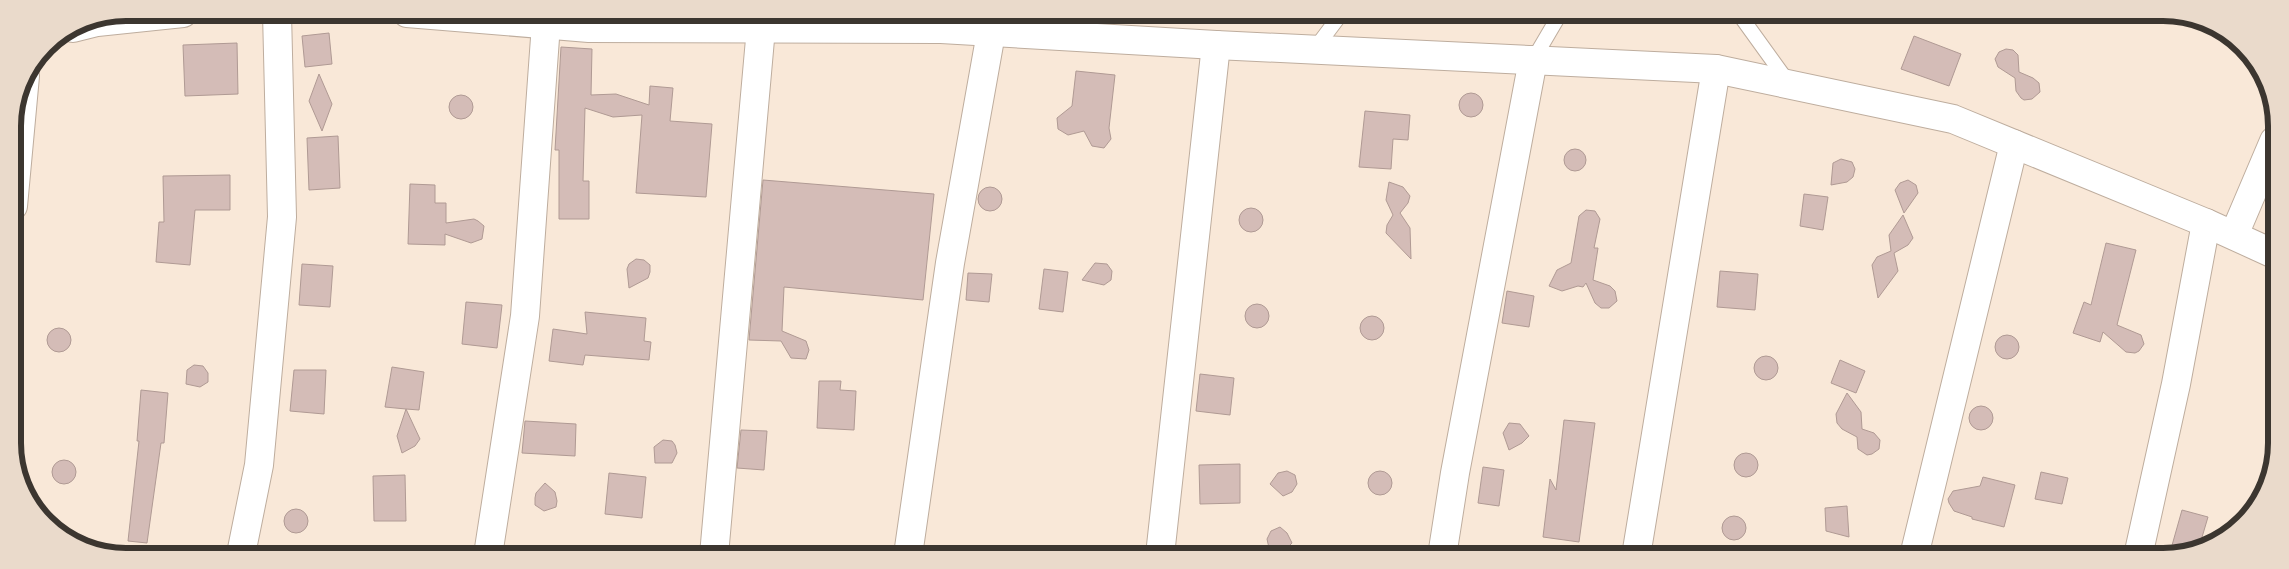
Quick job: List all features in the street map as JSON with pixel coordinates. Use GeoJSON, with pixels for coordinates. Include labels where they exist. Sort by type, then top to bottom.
{"type":"FeatureCollection","features":[{"type":"Feature","properties":{"kind":"street"},"geometry":{"type":"LineString","coordinates":[[242,548],[259,465],[282,217],[277,21]]}},
{"type":"Feature","properties":{"kind":"street"},"geometry":{"type":"LineString","coordinates":[[525,21],[589,28],[761,28],[946,21],[991,33],[1716,69],[1953,119],[2130,191],[2268,251]]}},
{"type":"Feature","properties":{"kind":"street"},"geometry":{"type":"LineString","coordinates":[[489,548],[525,316],[546,24]]}},
{"type":"Feature","properties":{"kind":"street"},"geometry":{"type":"LineString","coordinates":[[715,548],[761,28]]}},
{"type":"Feature","properties":{"kind":"street"},"geometry":{"type":"LineString","coordinates":[[909,548],[950,263],[991,33]]}},
{"type":"Feature","properties":{"kind":"street"},"geometry":{"type":"LineString","coordinates":[[1161,548],[1216,45]]}},
{"type":"Feature","properties":{"kind":"street"},"geometry":{"type":"LineString","coordinates":[[1443,548],[1457,464],[1533,60]]}},
{"type":"Feature","properties":{"kind":"street"},"geometry":{"type":"LineString","coordinates":[[1637,548],[1716,69]]}},
{"type":"Feature","properties":{"kind":"street"},"geometry":{"type":"LineString","coordinates":[[21,126],[23,110]]}},
{"type":"Feature","properties":{"kind":"street"},"geometry":{"type":"LineString","coordinates":[[1916,548],[2014,144]]}},
{"type":"Feature","properties":{"kind":"street"},"geometry":{"type":"LineString","coordinates":[[2234,235],[2268,155]]}},
{"type":"Feature","properties":{"kind":"street"},"geometry":{"type":"LineString","coordinates":[[2140,548],[2176,384],[2206,223]]}},
{"type":"Feature","properties":{"kind":"lane"},"geometry":{"type":"LineString","coordinates":[[1314,50],[1336,21]]}},
{"type":"Feature","properties":{"kind":"lane"},"geometry":{"type":"LineString","coordinates":[[1533,60],[1556,21]]}},
{"type":"Feature","properties":{"kind":"lane"},"geometry":{"type":"LineString","coordinates":[[1744,21],[1790,84]]}},
{"type":"Feature","properties":{"kind":"building"},"geometry":{"type":"Polygon","coordinates":[[[329,33],[332,64],[305,67],[302,36],[329,33]]]}},
{"type":"Feature","properties":{"kind":"building"},"geometry":{"type":"Polygon","coordinates":[[[1914,36],[1961,54],[1949,86],[1901,69],[1914,36]]]}},
{"type":"Feature","properties":{"kind":"building"},"geometry":{"type":"Polygon","coordinates":[[[237,43],[238,94],[185,96],[183,45],[237,43]]]}},
{"type":"Feature","properties":{"kind":"building"},"geometry":{"type":"Polygon","coordinates":[[[561,47],[592,49],[591,95],[616,94],[649,105],[650,86],[673,88],[670,121],[712,124],[706,197],[636,193],[642,115],[613,117],[585,108],[583,181],[589,181],[589,219],[559,219],[559,150],[555,150],[561,47]]]}},
{"type":"Feature","properties":{"kind":"building"},"geometry":{"type":"Polygon","coordinates":[[[2006,49],[2013,50],[2018,55],[2019,72],[2039,83],[2040,92],[2032,99],[2024,100],[2021,98],[2016,91],[2015,78],[1998,67],[1995,59],[1999,52],[2006,49]]]}},
{"type":"Feature","properties":{"kind":"building"},"geometry":{"type":"Polygon","coordinates":[[[1076,71],[1115,75],[1109,128],[1111,139],[1104,148],[1092,146],[1084,131],[1068,135],[1058,129],[1057,118],[1072,106],[1076,71]]]}},
{"type":"Feature","properties":{"kind":"building"},"geometry":{"type":"Polygon","coordinates":[[[319,74],[332,104],[322,131],[309,101],[319,74]]]}},
{"type":"Feature","properties":{"kind":"building"},"geometry":{"type":"Polygon","coordinates":[[[1471,93],[1479,97],[1483,105],[1479,113],[1471,117],[1463,113],[1459,105],[1463,97],[1471,93]]]}},
{"type":"Feature","properties":{"kind":"building"},"geometry":{"type":"Polygon","coordinates":[[[461,95],[469,99],[473,107],[469,115],[461,119],[453,115],[449,107],[453,99],[461,95]]]}},
{"type":"Feature","properties":{"kind":"building"},"geometry":{"type":"Polygon","coordinates":[[[1365,111],[1410,115],[1408,140],[1393,139],[1391,169],[1359,167],[1365,111]]]}},
{"type":"Feature","properties":{"kind":"building"},"geometry":{"type":"Polygon","coordinates":[[[338,136],[340,188],[309,190],[307,138],[338,136]]]}},
{"type":"Feature","properties":{"kind":"building"},"geometry":{"type":"Polygon","coordinates":[[[1571,149],[1579,149],[1586,156],[1586,164],[1579,171],[1571,171],[1564,164],[1564,156],[1571,149]]]}},
{"type":"Feature","properties":{"kind":"building"},"geometry":{"type":"Polygon","coordinates":[[[1841,159],[1852,162],[1855,169],[1853,177],[1847,182],[1831,185],[1833,163],[1841,159]]]}},
{"type":"Feature","properties":{"kind":"building"},"geometry":{"type":"Polygon","coordinates":[[[230,175],[230,210],[195,210],[190,265],[156,262],[159,222],[164,222],[163,176],[230,175]]]}},
{"type":"Feature","properties":{"kind":"building"},"geometry":{"type":"Polygon","coordinates":[[[763,180],[934,194],[923,300],[784,287],[782,331],[806,341],[809,350],[806,359],[791,358],[781,341],[749,340],[763,180]]]}},
{"type":"Feature","properties":{"kind":"building"},"geometry":{"type":"Polygon","coordinates":[[[1908,180],[1916,185],[1918,193],[1904,213],[1895,190],[1900,183],[1908,180]]]}},
{"type":"Feature","properties":{"kind":"building"},"geometry":{"type":"Polygon","coordinates":[[[1389,182],[1403,187],[1410,196],[1408,203],[1400,213],[1410,228],[1411,259],[1386,233],[1387,225],[1393,215],[1386,200],[1389,182]]]}},
{"type":"Feature","properties":{"kind":"building"},"geometry":{"type":"Polygon","coordinates":[[[410,184],[435,185],[435,203],[446,203],[446,223],[474,219],[484,226],[482,239],[471,243],[445,234],[445,245],[408,244],[410,184]]]}},
{"type":"Feature","properties":{"kind":"building"},"geometry":{"type":"Polygon","coordinates":[[[990,187],[998,191],[1002,199],[998,207],[990,211],[982,207],[978,199],[982,191],[990,187]]]}},
{"type":"Feature","properties":{"kind":"building"},"geometry":{"type":"Polygon","coordinates":[[[1804,194],[1828,197],[1823,230],[1800,226],[1804,194]]]}},
{"type":"Feature","properties":{"kind":"building"},"geometry":{"type":"Polygon","coordinates":[[[1251,208],[1256,209],[1262,215],[1262,225],[1256,231],[1251,232],[1246,231],[1240,225],[1239,220],[1240,215],[1246,209],[1251,208]]]}},
{"type":"Feature","properties":{"kind":"building"},"geometry":{"type":"Polygon","coordinates":[[[1586,210],[1595,211],[1600,219],[1594,248],[1598,248],[1593,280],[1610,286],[1615,291],[1617,301],[1609,308],[1601,308],[1595,303],[1586,283],[1583,287],[1578,286],[1562,291],[1549,286],[1557,270],[1571,263],[1579,216],[1586,210]]]}},
{"type":"Feature","properties":{"kind":"building"},"geometry":{"type":"Polygon","coordinates":[[[1903,215],[1913,238],[1908,245],[1894,253],[1898,271],[1878,298],[1872,265],[1877,257],[1891,251],[1889,235],[1903,215]]]}},
{"type":"Feature","properties":{"kind":"building"},"geometry":{"type":"Polygon","coordinates":[[[2106,243],[2136,250],[2117,325],[2141,335],[2144,344],[2135,353],[2126,352],[2103,332],[2100,342],[2073,333],[2084,302],[2091,305],[2106,243]]]}},
{"type":"Feature","properties":{"kind":"building"},"geometry":{"type":"Polygon","coordinates":[[[636,259],[644,260],[650,265],[650,272],[648,278],[629,288],[627,269],[629,264],[636,259]]]}},
{"type":"Feature","properties":{"kind":"building"},"geometry":{"type":"Polygon","coordinates":[[[1095,263],[1107,264],[1112,271],[1111,280],[1104,285],[1082,280],[1095,263]]]}},
{"type":"Feature","properties":{"kind":"building"},"geometry":{"type":"Polygon","coordinates":[[[302,264],[333,266],[330,307],[299,305],[302,264]]]}},
{"type":"Feature","properties":{"kind":"building"},"geometry":{"type":"Polygon","coordinates":[[[1044,269],[1068,272],[1063,312],[1039,309],[1044,269]]]}},
{"type":"Feature","properties":{"kind":"building"},"geometry":{"type":"Polygon","coordinates":[[[1720,271],[1758,274],[1755,310],[1717,307],[1720,271]]]}},
{"type":"Feature","properties":{"kind":"building"},"geometry":{"type":"Polygon","coordinates":[[[968,273],[992,274],[989,302],[966,300],[968,273]]]}},
{"type":"Feature","properties":{"kind":"building"},"geometry":{"type":"Polygon","coordinates":[[[1507,291],[1534,296],[1529,327],[1502,323],[1507,291]]]}},
{"type":"Feature","properties":{"kind":"building"},"geometry":{"type":"Polygon","coordinates":[[[466,302],[502,305],[497,348],[462,344],[466,302]]]}},
{"type":"Feature","properties":{"kind":"building"},"geometry":{"type":"Polygon","coordinates":[[[1257,304],[1265,308],[1269,316],[1265,324],[1257,328],[1249,324],[1245,316],[1249,308],[1257,304]]]}},
{"type":"Feature","properties":{"kind":"building"},"geometry":{"type":"Polygon","coordinates":[[[585,312],[646,318],[644,341],[651,342],[649,360],[585,355],[583,365],[549,361],[553,329],[587,334],[585,312]]]}},
{"type":"Feature","properties":{"kind":"building"},"geometry":{"type":"Polygon","coordinates":[[[1372,316],[1380,320],[1384,328],[1380,336],[1372,340],[1364,336],[1360,328],[1364,320],[1372,316]]]}},
{"type":"Feature","properties":{"kind":"building"},"geometry":{"type":"Polygon","coordinates":[[[59,328],[67,332],[71,340],[67,348],[59,352],[51,348],[47,340],[51,332],[59,328]]]}},
{"type":"Feature","properties":{"kind":"building"},"geometry":{"type":"Polygon","coordinates":[[[2007,335],[2012,336],[2018,342],[2018,352],[2012,358],[2007,359],[2002,358],[1996,352],[1995,347],[1996,342],[2002,336],[2007,335]]]}},
{"type":"Feature","properties":{"kind":"building"},"geometry":{"type":"Polygon","coordinates":[[[1761,356],[1771,356],[1778,363],[1778,373],[1771,380],[1761,380],[1754,373],[1754,363],[1761,356]]]}},
{"type":"Feature","properties":{"kind":"building"},"geometry":{"type":"Polygon","coordinates":[[[1840,360],[1865,371],[1856,393],[1831,383],[1840,360]]]}},
{"type":"Feature","properties":{"kind":"building"},"geometry":{"type":"Polygon","coordinates":[[[194,365],[203,366],[208,373],[208,382],[200,387],[186,384],[187,370],[194,365]]]}},
{"type":"Feature","properties":{"kind":"building"},"geometry":{"type":"Polygon","coordinates":[[[392,367],[424,372],[419,410],[385,407],[392,367]]]}},
{"type":"Feature","properties":{"kind":"building"},"geometry":{"type":"Polygon","coordinates":[[[294,370],[326,370],[324,414],[290,411],[294,370]]]}},
{"type":"Feature","properties":{"kind":"building"},"geometry":{"type":"Polygon","coordinates":[[[1200,374],[1234,378],[1230,415],[1196,411],[1200,374]]]}},
{"type":"Feature","properties":{"kind":"building"},"geometry":{"type":"Polygon","coordinates":[[[819,381],[841,381],[840,390],[856,391],[854,430],[817,428],[819,381]]]}},
{"type":"Feature","properties":{"kind":"building"},"geometry":{"type":"Polygon","coordinates":[[[141,390],[168,393],[164,443],[161,443],[147,543],[128,541],[139,441],[137,441],[141,390]]]}},
{"type":"Feature","properties":{"kind":"building"},"geometry":{"type":"Polygon","coordinates":[[[1847,393],[1861,412],[1862,429],[1874,433],[1880,440],[1879,449],[1872,454],[1867,455],[1858,449],[1857,437],[1842,429],[1837,423],[1836,414],[1847,393]]]}},
{"type":"Feature","properties":{"kind":"building"},"geometry":{"type":"Polygon","coordinates":[[[1981,406],[1989,410],[1993,418],[1989,426],[1981,430],[1973,426],[1969,418],[1973,410],[1981,406]]]}},
{"type":"Feature","properties":{"kind":"building"},"geometry":{"type":"Polygon","coordinates":[[[406,409],[420,439],[415,446],[402,453],[397,436],[406,409]]]}},
{"type":"Feature","properties":{"kind":"building"},"geometry":{"type":"Polygon","coordinates":[[[1564,420],[1595,423],[1579,542],[1543,537],[1550,479],[1556,490],[1564,420]]]}},
{"type":"Feature","properties":{"kind":"building"},"geometry":{"type":"Polygon","coordinates":[[[525,421],[576,424],[575,456],[522,453],[525,421]]]}},
{"type":"Feature","properties":{"kind":"building"},"geometry":{"type":"Polygon","coordinates":[[[1509,423],[1520,424],[1529,436],[1522,443],[1509,450],[1503,433],[1509,423]]]}},
{"type":"Feature","properties":{"kind":"building"},"geometry":{"type":"Polygon","coordinates":[[[741,430],[767,431],[764,470],[737,468],[741,430]]]}},
{"type":"Feature","properties":{"kind":"building"},"geometry":{"type":"Polygon","coordinates":[[[663,440],[672,441],[675,445],[677,453],[672,463],[655,463],[654,447],[663,440]]]}},
{"type":"Feature","properties":{"kind":"building"},"geometry":{"type":"Polygon","coordinates":[[[1746,453],[1754,457],[1758,465],[1754,473],[1746,477],[1738,473],[1734,465],[1738,457],[1746,453]]]}},
{"type":"Feature","properties":{"kind":"building"},"geometry":{"type":"Polygon","coordinates":[[[64,460],[72,464],[76,472],[72,480],[64,484],[56,480],[52,472],[56,464],[64,460]]]}},
{"type":"Feature","properties":{"kind":"building"},"geometry":{"type":"Polygon","coordinates":[[[1240,464],[1240,503],[1200,504],[1199,465],[1240,464]]]}},
{"type":"Feature","properties":{"kind":"building"},"geometry":{"type":"Polygon","coordinates":[[[1483,467],[1504,470],[1499,506],[1478,503],[1483,467]]]}},
{"type":"Feature","properties":{"kind":"building"},"geometry":{"type":"Polygon","coordinates":[[[1287,471],[1295,475],[1297,484],[1292,492],[1283,496],[1270,484],[1278,473],[1287,471]]]}},
{"type":"Feature","properties":{"kind":"building"},"geometry":{"type":"Polygon","coordinates":[[[1380,471],[1388,475],[1392,483],[1388,491],[1380,495],[1372,491],[1368,483],[1372,475],[1380,471]]]}},
{"type":"Feature","properties":{"kind":"building"},"geometry":{"type":"Polygon","coordinates":[[[2041,472],[2068,478],[2062,504],[2035,499],[2041,472]]]}},
{"type":"Feature","properties":{"kind":"building"},"geometry":{"type":"Polygon","coordinates":[[[609,473],[646,477],[642,518],[605,514],[609,473]]]}},
{"type":"Feature","properties":{"kind":"building"},"geometry":{"type":"Polygon","coordinates":[[[405,475],[406,521],[374,521],[373,476],[405,475]]]}},
{"type":"Feature","properties":{"kind":"building"},"geometry":{"type":"Polygon","coordinates":[[[1983,477],[2015,485],[2004,527],[1972,519],[1972,517],[1954,511],[1949,503],[1948,499],[1953,491],[1980,486],[1983,477]]]}},
{"type":"Feature","properties":{"kind":"building"},"geometry":{"type":"Polygon","coordinates":[[[545,483],[555,492],[557,501],[556,507],[544,511],[535,505],[535,498],[536,493],[545,483]]]}},
{"type":"Feature","properties":{"kind":"building"},"geometry":{"type":"Polygon","coordinates":[[[1847,506],[1849,537],[1826,531],[1825,508],[1847,506]]]}},
{"type":"Feature","properties":{"kind":"building"},"geometry":{"type":"Polygon","coordinates":[[[296,509],[304,513],[308,521],[304,529],[296,533],[288,529],[284,521],[288,513],[296,509]]]}},
{"type":"Feature","properties":{"kind":"building"},"geometry":{"type":"Polygon","coordinates":[[[2182,510],[2208,517],[2201,541],[2171,548],[2182,510]]]}},
{"type":"Feature","properties":{"kind":"building"},"geometry":{"type":"Polygon","coordinates":[[[1734,516],[1743,519],[1746,528],[1743,537],[1734,540],[1725,537],[1722,528],[1725,519],[1734,516]]]}},
{"type":"Feature","properties":{"kind":"building"},"geometry":{"type":"Polygon","coordinates":[[[1280,527],[1287,533],[1292,543],[1287,548],[1269,548],[1267,539],[1271,531],[1280,527]]]}}]}
